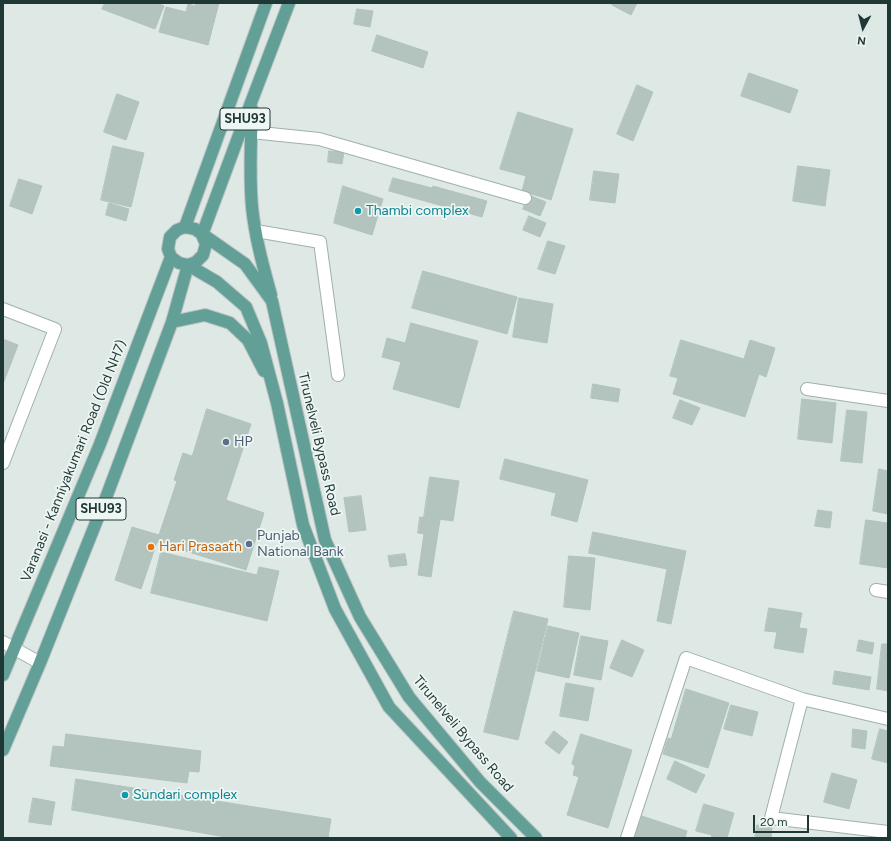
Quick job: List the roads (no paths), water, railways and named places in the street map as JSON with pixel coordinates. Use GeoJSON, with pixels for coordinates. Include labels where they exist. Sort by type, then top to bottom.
{"type":"FeatureCollection","features":[{"type":"Feature","properties":{"kind":"main road","name":"SHU93"},"geometry":{"type":"LineString","coordinates":[[185,227],[266,3]]}},
{"type":"Feature","properties":{"kind":"main road","name":"SHU93"},"geometry":{"type":"LineString","coordinates":[[3,750],[40,663],[107,495],[172,322],[188,265],[196,262],[203,256],[206,244],[202,235],[289,3]]}},
{"type":"Feature","properties":{"kind":"main road"},"geometry":{"type":"LineString","coordinates":[[252,100],[250,170],[252,208],[258,245],[272,301]]}},
{"type":"Feature","properties":{"kind":"main road"},"geometry":{"type":"LineString","coordinates":[[185,227],[195,229],[202,235]]}},
{"type":"Feature","properties":{"kind":"main road","name":"Varanasi - Kanniyakumari Road (Old NH7)"},"geometry":{"type":"LineString","coordinates":[[3,675],[9,645],[100,444],[171,257],[168,249],[170,237],[177,230],[185,227]]}},
{"type":"Feature","properties":{"kind":"main road","name":"Tirunelveli Bypass Road"},"geometry":{"type":"LineString","coordinates":[[202,235],[245,264],[272,301],[326,540],[360,617],[409,697],[489,792],[536,838]]}},
{"type":"Feature","properties":{"kind":"main road"},"geometry":{"type":"LineString","coordinates":[[171,257],[179,263],[188,265],[217,282],[246,307],[261,343],[274,390],[303,525],[335,609],[389,707],[511,838]]}},
{"type":"Feature","properties":{"kind":"main road"},"geometry":{"type":"LineString","coordinates":[[172,322],[205,314],[230,323],[248,340],[274,390]]}},
{"type":"Feature","properties":{"kind":"main road"},"geometry":{"type":"LineString","coordinates":[[478,803],[489,792]]}},
{"type":"Feature","properties":{"kind":"street"},"geometry":{"type":"LineString","coordinates":[[251,132],[319,139],[525,198]]}},
{"type":"Feature","properties":{"kind":"street"},"geometry":{"type":"LineString","coordinates":[[256,231],[320,242],[338,376]]}},
{"type":"Feature","properties":{"kind":"street"},"geometry":{"type":"LineString","coordinates":[[3,309],[55,330],[3,462]]}},
{"type":"Feature","properties":{"kind":"street"},"geometry":{"type":"LineString","coordinates":[[807,389],[888,401]]}},
{"type":"Feature","properties":{"kind":"street"},"geometry":{"type":"LineString","coordinates":[[9,645],[40,663]]}},
{"type":"Feature","properties":{"kind":"street"},"geometry":{"type":"LineString","coordinates":[[627,838],[686,658],[802,699],[888,719]]}},
{"type":"Feature","properties":{"kind":"street"},"geometry":{"type":"LineString","coordinates":[[802,699],[771,818],[888,832]]}},
{"type":"Feature","properties":{"kind":"place","name":"Thambi complex"},"geometry":{"type":"Point","coordinates":[358,211]}},
{"type":"Feature","properties":{"kind":"place","name":"HP"},"geometry":{"type":"Point","coordinates":[226,442]}},
{"type":"Feature","properties":{"kind":"place","name":"Punjab National Bank"},"geometry":{"type":"Point","coordinates":[249,544]}},
{"type":"Feature","properties":{"kind":"place","name":"Hari Prasaath"},"geometry":{"type":"Point","coordinates":[151,547]}},
{"type":"Feature","properties":{"kind":"place","name":"Sundari complex"},"geometry":{"type":"Point","coordinates":[125,795]}}]}
